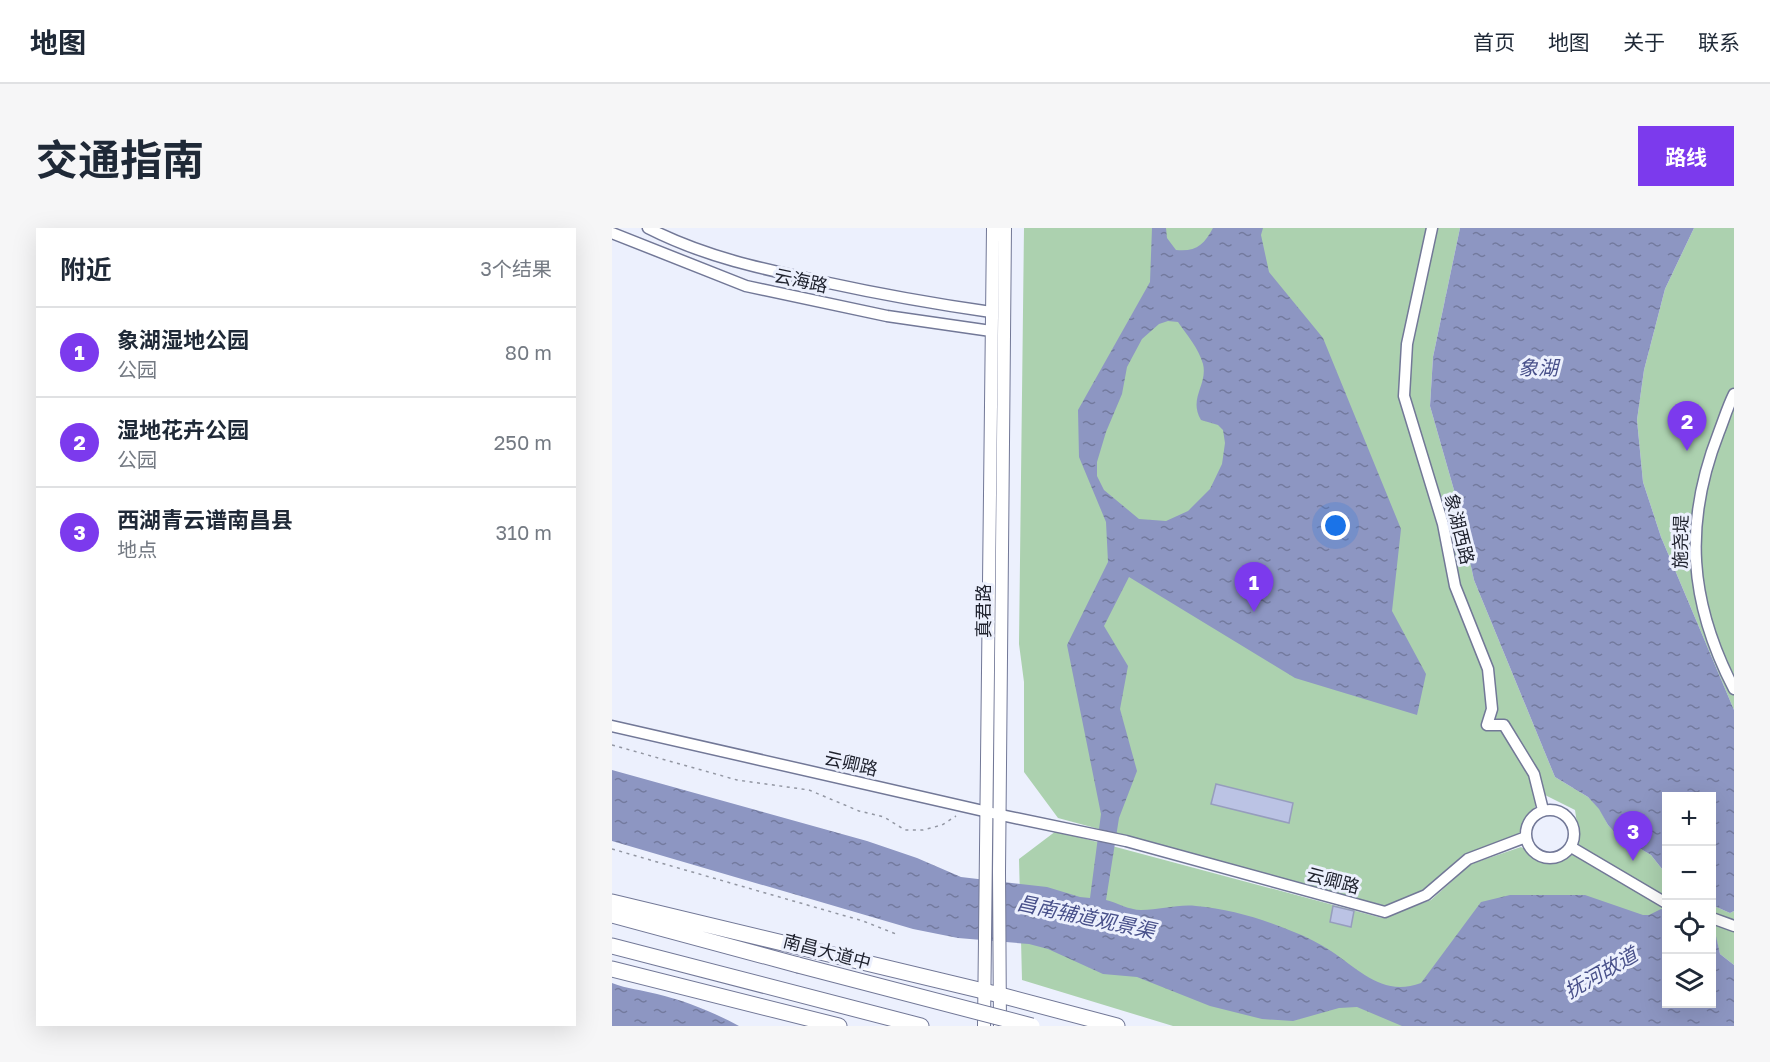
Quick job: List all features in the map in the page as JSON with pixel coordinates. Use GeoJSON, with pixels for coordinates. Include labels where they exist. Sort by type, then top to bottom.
{"type":"FeatureCollection","features":[{"type":"Feature","properties":{"kind":"highway"},"geometry":{"type":"LineString","coordinates":[[612,903],[993,993],[1117,1026]]}},
{"type":"Feature","properties":{"kind":"highway","name":"南昌大道中"},"geometry":{"type":"LineString","coordinates":[[612,915],[1032,1026]]}},
{"type":"Feature","properties":{"kind":"highway"},"geometry":{"type":"LineString","coordinates":[[612,946],[921,1026]]}},
{"type":"Feature","properties":{"kind":"highway"},"geometry":{"type":"LineString","coordinates":[[612,969],[839,1026]]}},
{"type":"Feature","properties":{"kind":"main road","name":"真君路"},"geometry":{"type":"LineString","coordinates":[[993,228],[984,953],[993,993]]}},
{"type":"Feature","properties":{"kind":"main road","name":"真君路"},"geometry":{"type":"LineString","coordinates":[[993,993],[999,949],[1005,228]]}},
{"type":"Feature","properties":{"kind":"main road"},"geometry":{"type":"LineString","coordinates":[[984,1026],[993,993]]}},
{"type":"Feature","properties":{"kind":"main road"},"geometry":{"type":"LineString","coordinates":[[993,993],[1000,1026]]}},
{"type":"Feature","properties":{"kind":"street","name":"云海路"},"geometry":{"type":"LineString","coordinates":[[648,228],[743,265],[919,302],[991,312]]}},
{"type":"Feature","properties":{"kind":"street","name":"象湖西路"},"geometry":{"type":"LineString","coordinates":[[1432,228],[1407,344],[1404,396],[1443,524],[1455,586],[1488,669],[1492,709],[1487,725],[1504,725],[1534,774],[1543,810]]}},
{"type":"Feature","properties":{"kind":"street","name":"云海路"},"geometry":{"type":"LineString","coordinates":[[612,233],[746,286],[886,316],[991,331]]}},
{"type":"Feature","properties":{"kind":"street","name":"施尧堤"},"geometry":{"type":"LineString","coordinates":[[1734,394],[1707,461],[1697,510],[1694,559],[1700,603],[1734,689]]}},
{"type":"Feature","properties":{"kind":"street","name":"云卿路"},"geometry":{"type":"LineString","coordinates":[[612,726],[1001,815],[1126,841],[1385,912],[1426,896],[1468,859],[1526,837]]}},
{"type":"Feature","properties":{"kind":"street"},"geometry":{"type":"LineString","coordinates":[[1543,810],[1555,810],[1566,815],[1573,824],[1575,836],[1571,847],[1563,856],[1551,859],[1539,856],[1530,849],[1526,837],[1527,826],[1533,816],[1543,810]]}},
{"type":"Feature","properties":{"kind":"street"},"geometry":{"type":"LineString","coordinates":[[1571,847],[1662,901]]}},
{"type":"Feature","properties":{"kind":"street"},"geometry":{"type":"LineString","coordinates":[[1716,919],[1734,926]]}},
{"type":"Feature","properties":{"kind":"path"},"geometry":{"type":"LineString","coordinates":[[612,745],[737,780],[809,790],[860,811],[884,817],[905,830],[923,830],[942,825],[969,807]]}},
{"type":"Feature","properties":{"kind":"path"},"geometry":{"type":"LineString","coordinates":[[612,849],[863,921],[896,934]]}},
{"type":"Feature","properties":{"kind":"green space"},"geometry":{"type":"Polygon","coordinates":[[[1024,228],[1460,228],[1433,357],[1430,406],[1456,497],[1474,580],[1555,777],[1588,797],[1600,809],[1608,825],[1617,835],[1651,855],[1662,869],[1662,1008],[1673,1008],[1707,1026],[1173,1026],[1022,980],[1019,859],[1056,831],[1382,918],[1431,900],[1471,864],[1521,847],[1546,862],[1573,855],[1579,837],[1575,810],[1543,794],[1518,835],[1463,855],[1426,888],[1393,908],[1058,818],[1024,772],[1024,682],[1019,644],[1024,228]]]}},
{"type":"Feature","properties":{"kind":"green space"},"geometry":{"type":"Polygon","coordinates":[[[1694,228],[1734,228],[1734,710],[1661,537],[1643,482],[1637,420],[1644,370],[1665,289],[1694,228]]]}},
{"type":"Feature","properties":{"kind":"green space"},"geometry":{"type":"Polygon","coordinates":[[[1716,907],[1730,913],[1734,911],[1734,965],[1720,954],[1716,938],[1716,907]]]}},
{"type":"Feature","properties":{"kind":"water"},"geometry":{"type":"Polygon","coordinates":[[[1152,228],[1166,228],[1167,238],[1176,250],[1189,250],[1203,243],[1213,228],[1263,228],[1261,235],[1269,272],[1323,338],[1401,529],[1392,611],[1426,674],[1417,715],[1295,678],[1129,577],[1104,626],[1128,666],[1120,709],[1137,771],[1119,818],[1106,900],[1137,910],[1196,906],[1234,912],[1258,919],[1309,938],[1373,980],[1395,987],[1421,983],[1481,902],[1510,895],[1585,895],[1643,915],[1662,909],[1662,1008],[1716,1008],[1716,936],[1720,954],[1734,965],[1734,1026],[1402,1026],[1357,1007],[1339,1008],[1293,1021],[1262,1019],[1210,1006],[1137,977],[1103,974],[1048,949],[1029,944],[958,938],[913,929],[612,841],[612,770],[867,841],[917,858],[961,877],[1047,887],[1090,898],[1101,814],[1067,645],[1108,562],[1106,522],[1079,457],[1078,410],[1150,282],[1152,228]],[[1168,321],[1159,324],[1142,339],[1127,367],[1122,394],[1106,432],[1097,462],[1097,476],[1104,490],[1139,519],[1166,521],[1188,511],[1210,489],[1222,464],[1225,443],[1223,430],[1218,425],[1201,420],[1198,412],[1197,398],[1204,372],[1196,348],[1178,322],[1168,321]]]}},
{"type":"Feature","properties":{"kind":"water","name":"象湖"},"geometry":{"type":"Polygon","coordinates":[[[1460,228],[1694,228],[1665,289],[1644,370],[1637,420],[1643,482],[1661,537],[1734,710],[1734,911],[1730,913],[1716,907],[1716,792],[1662,792],[1662,869],[1651,855],[1617,835],[1588,797],[1555,777],[1474,580],[1456,497],[1430,406],[1433,357],[1460,228]]]}},
{"type":"Feature","properties":{"kind":"water"},"geometry":{"type":"Polygon","coordinates":[[[612,983],[689,1004],[739,1026],[612,1026],[612,983]]]}},
{"type":"Feature","properties":{"kind":"building"},"geometry":{"type":"Polygon","coordinates":[[[1216,784],[1293,803],[1289,823],[1211,804],[1216,784]]]}},
{"type":"Feature","properties":{"kind":"building"},"geometry":{"type":"Polygon","coordinates":[[[1333,906],[1354,911],[1351,927],[1330,922],[1333,906]]]}},
{"type":"Feature","properties":{"kind":"place","name":"湿地花卉公园"},"geometry":{"type":"Point","coordinates":[1687,451]}},
{"type":"Feature","properties":{"kind":"place","name":"象湖湿地公园"},"geometry":{"type":"Point","coordinates":[1254,612]}},
{"type":"Feature","properties":{"kind":"place","name":"西湖青云谱南昌县"},"geometry":{"type":"Point","coordinates":[1633,861]}},
{"type":"Feature","properties":{"kind":"water label","name":"昌南辅道观景渠"},"geometry":{"type":"Point","coordinates":[1086,917]}},
{"type":"Feature","properties":{"kind":"water label","name":"抚河故道"},"geometry":{"type":"Point","coordinates":[1601,973]}}]}
